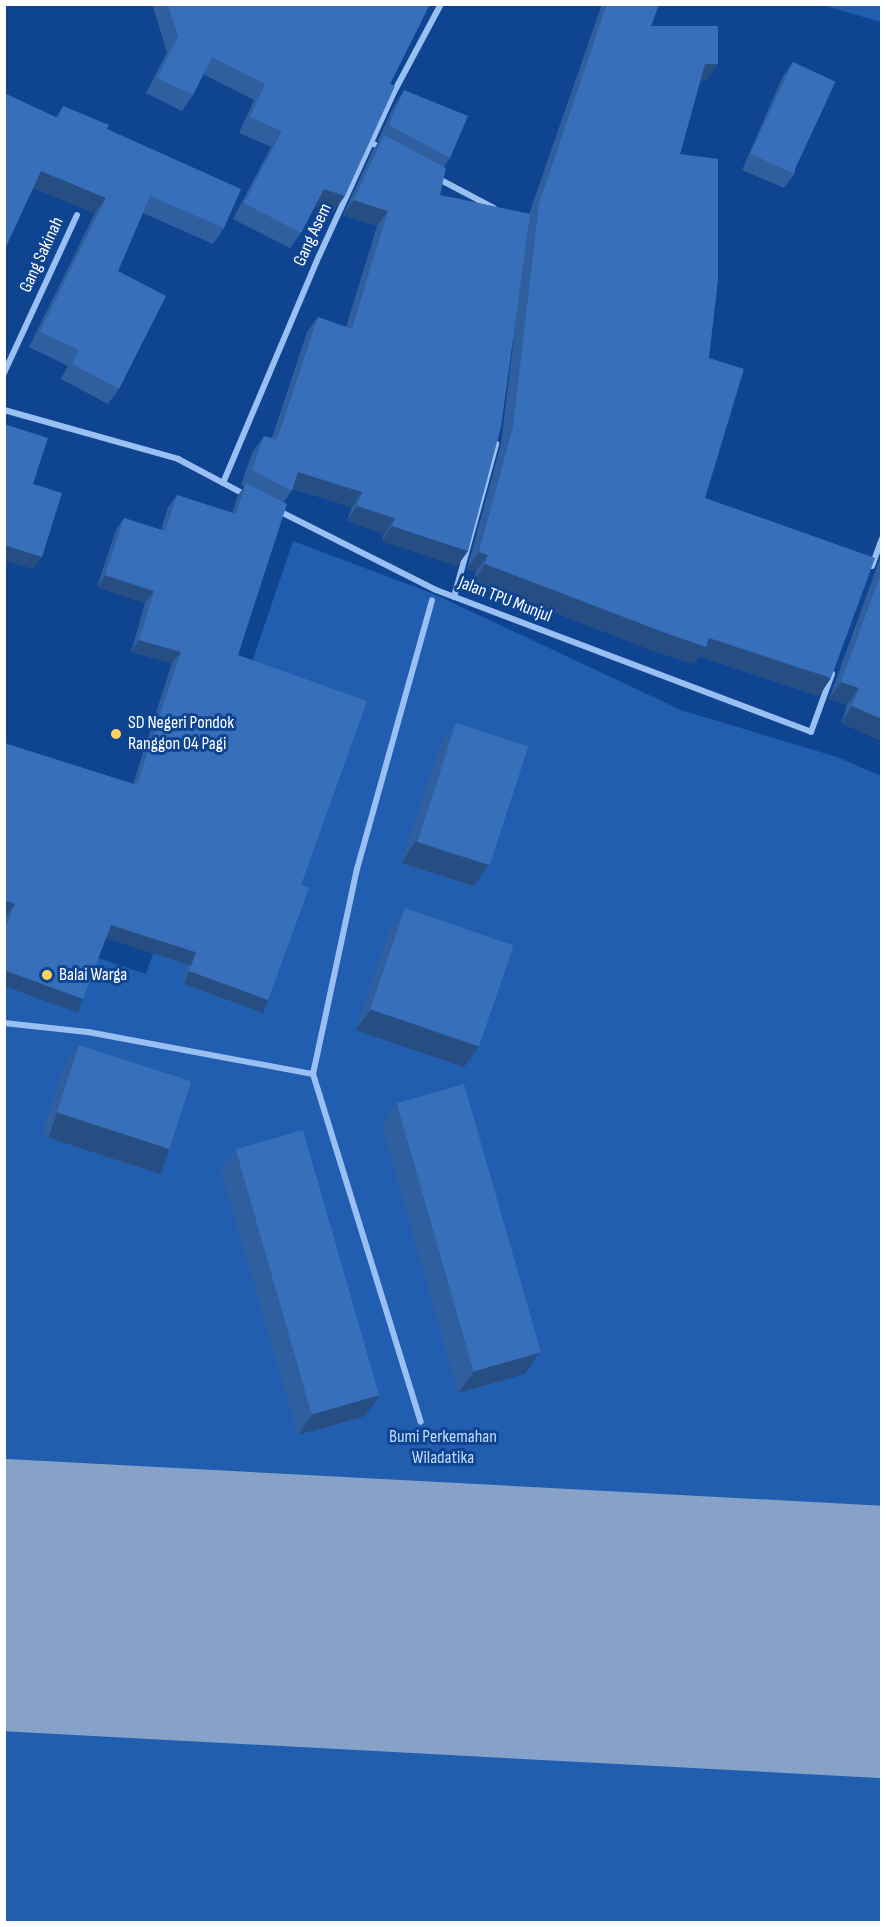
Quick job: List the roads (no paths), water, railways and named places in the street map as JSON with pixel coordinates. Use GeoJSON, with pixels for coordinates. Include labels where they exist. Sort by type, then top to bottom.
{"type":"FeatureCollection","features":[{"type":"Feature","properties":{"kind":"street","name":"Gang Asem"},"geometry":{"type":"LineString","coordinates":[[222,483],[372,144],[441,4]]}},
{"type":"Feature","properties":{"kind":"street"},"geometry":{"type":"LineString","coordinates":[[372,144],[392,154]]}},
{"type":"Feature","properties":{"kind":"street"},"geometry":{"type":"LineString","coordinates":[[432,175],[502,212]]}},
{"type":"Feature","properties":{"kind":"street","name":"Gang Sakinah"},"geometry":{"type":"LineString","coordinates":[[4,373],[77,215]]}},
{"type":"Feature","properties":{"kind":"street"},"geometry":{"type":"LineString","coordinates":[[4,410],[178,459],[255,499]]}},
{"type":"Feature","properties":{"kind":"street"},"geometry":{"type":"LineString","coordinates":[[454,597],[498,431]]}},
{"type":"Feature","properties":{"kind":"street","name":"Jalan TPU Munjul"},"geometry":{"type":"LineString","coordinates":[[265,504],[454,597],[811,732],[835,668]]}},
{"type":"Feature","properties":{"kind":"street"},"geometry":{"type":"LineString","coordinates":[[870,571],[882,539]]}},
{"type":"Feature","properties":{"kind":"street"},"geometry":{"type":"LineString","coordinates":[[421,1422],[313,1074],[357,869],[432,600]]}},
{"type":"Feature","properties":{"kind":"street"},"geometry":{"type":"LineString","coordinates":[[4,1023],[88,1032],[313,1074]]}},
{"type":"Feature","properties":{"kind":"place","name":"SD Negeri Pondok Ranggon 04 Pagi"},"geometry":{"type":"Point","coordinates":[116,734]}},
{"type":"Feature","properties":{"kind":"place","name":"Balai Warga"},"geometry":{"type":"Point","coordinates":[47,975]}},
{"type":"Feature","properties":{"kind":"park label","name":"Bumi Perkemahan Wiladatika"},"geometry":{"type":"Point","coordinates":[443,1448]}}]}
